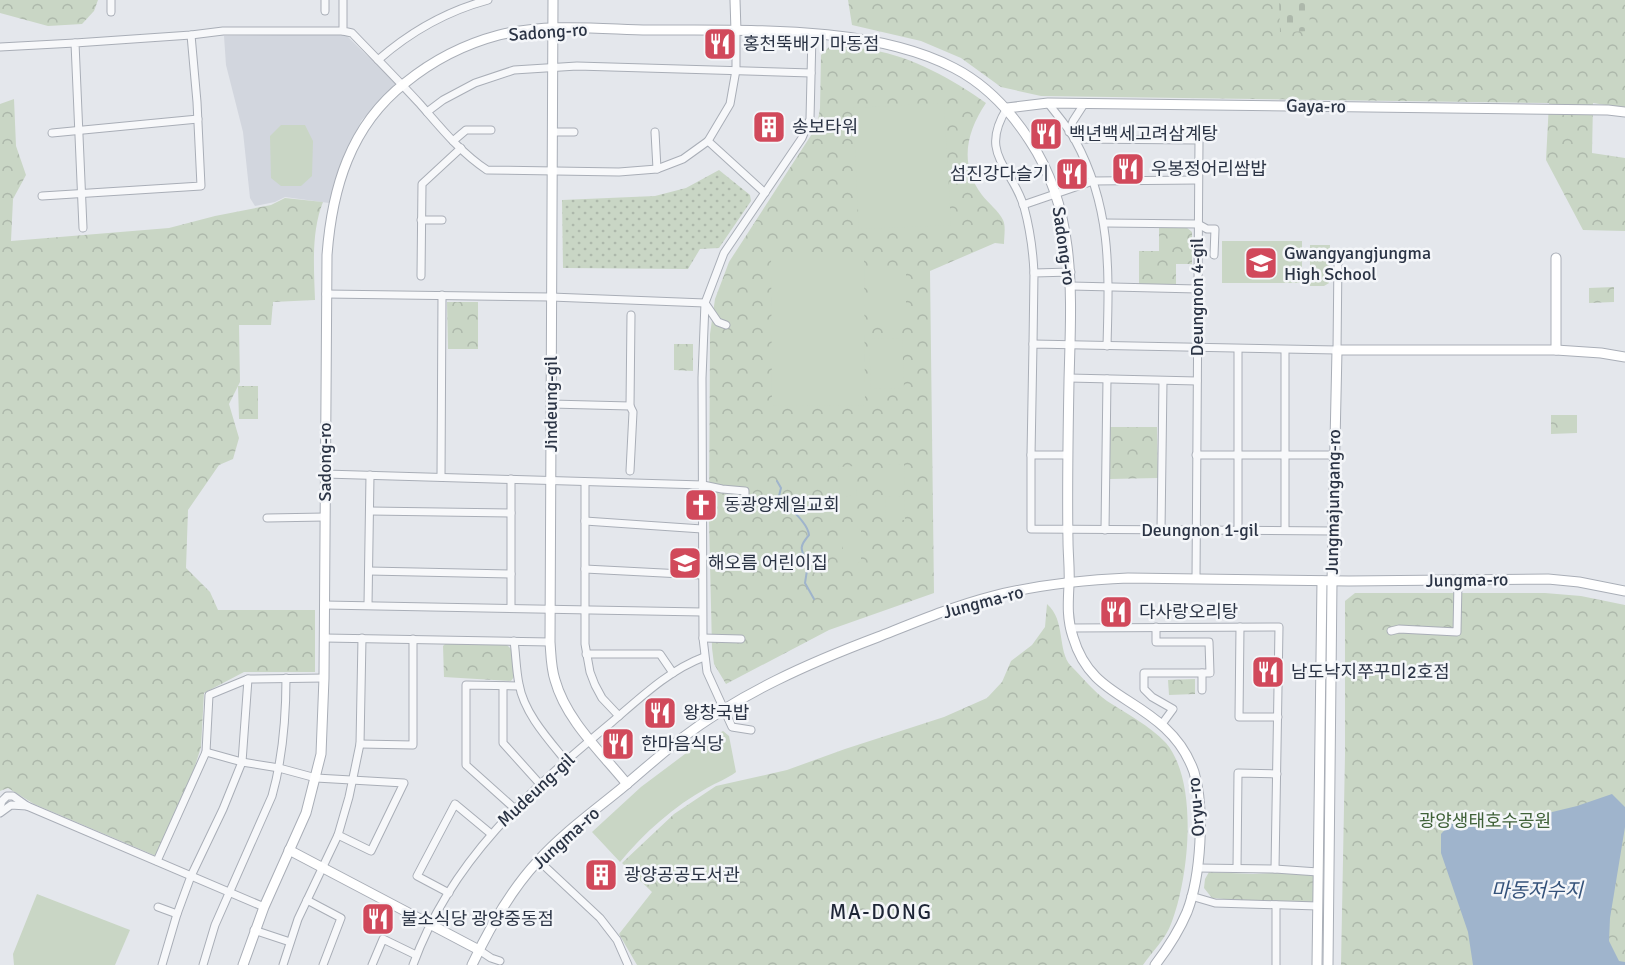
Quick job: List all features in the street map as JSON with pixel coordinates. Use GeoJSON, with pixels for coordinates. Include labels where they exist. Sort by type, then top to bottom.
{"type":"FeatureCollection","features":[{"type":"Feature","properties":{"kind":"street"},"geometry":{"type":"LineString","coordinates":[[111,0],[111,12]]}},
{"type":"Feature","properties":{"kind":"street"},"geometry":{"type":"LineString","coordinates":[[325,0],[325,11]]}},
{"type":"Feature","properties":{"kind":"street"},"geometry":{"type":"LineString","coordinates":[[343,0],[343,31]]}},
{"type":"Feature","properties":{"kind":"street"},"geometry":{"type":"LineString","coordinates":[[378,60],[393,46],[446,14],[488,0]]}},
{"type":"Feature","properties":{"kind":"street","name":"Jindeung-gil"},"geometry":{"type":"LineString","coordinates":[[553,0],[550,642],[555,679],[562,699],[591,740],[627,784]]}},
{"type":"Feature","properties":{"kind":"street"},"geometry":{"type":"LineString","coordinates":[[0,47],[223,31],[343,31],[352,33],[453,141],[474,162],[488,170],[619,172],[657,169],[683,159],[708,141],[730,104],[736,70],[735,0]]}},
{"type":"Feature","properties":{"kind":"street","name":"Sadong-ro"},"geometry":{"type":"LineString","coordinates":[[243,965],[254,930],[306,813],[316,778],[324,723],[326,294],[329,230],[340,175],[368,121],[402,84],[465,46],[499,35],[552,28],[736,31],[837,36],[884,43],[925,56],[955,68],[986,89],[1007,108],[1035,149],[1057,194],[1064,224],[1071,272],[1068,455],[1069,583]]}},
{"type":"Feature","properties":{"kind":"street"},"geometry":{"type":"LineString","coordinates":[[751,730],[732,727],[707,672],[704,657],[702,378],[705,303],[724,253],[802,138],[810,119],[812,34]]}},
{"type":"Feature","properties":{"kind":"street"},"geometry":{"type":"LineString","coordinates":[[42,196],[201,186],[191,35]]}},
{"type":"Feature","properties":{"kind":"street"},"geometry":{"type":"LineString","coordinates":[[75,43],[83,228]]}},
{"type":"Feature","properties":{"kind":"street"},"geometry":{"type":"LineString","coordinates":[[427,112],[443,100],[475,83],[514,70],[552,67],[812,73]]}},
{"type":"Feature","properties":{"kind":"street"},"geometry":{"type":"LineString","coordinates":[[1048,103],[1074,139],[1094,181],[1105,223],[1109,287],[1107,346]]}},
{"type":"Feature","properties":{"kind":"street","name":"Gaya-ro"},"geometry":{"type":"LineString","coordinates":[[1007,108],[1048,103],[1625,112]]}},
{"type":"Feature","properties":{"kind":"street"},"geometry":{"type":"LineString","coordinates":[[1069,132],[1084,104]]}},
{"type":"Feature","properties":{"kind":"street"},"geometry":{"type":"LineString","coordinates":[[1007,108],[998,122],[994,142],[1000,161],[1023,205],[1033,251],[1031,455],[1068,455]]}},
{"type":"Feature","properties":{"kind":"street"},"geometry":{"type":"LineString","coordinates":[[52,133],[198,119]]}},
{"type":"Feature","properties":{"kind":"street"},"geometry":{"type":"LineString","coordinates":[[453,141],[466,130],[491,130]]}},
{"type":"Feature","properties":{"kind":"street"},"geometry":{"type":"LineString","coordinates":[[552,132],[574,132]]}},
{"type":"Feature","properties":{"kind":"street"},"geometry":{"type":"LineString","coordinates":[[655,132],[657,169]]}},
{"type":"Feature","properties":{"kind":"street","name":"Deungnon 4-gil"},"geometry":{"type":"LineString","coordinates":[[1074,139],[1198,140],[1196,579]]}},
{"type":"Feature","properties":{"kind":"street"},"geometry":{"type":"LineString","coordinates":[[708,141],[765,194]]}},
{"type":"Feature","properties":{"kind":"street"},"geometry":{"type":"LineString","coordinates":[[421,276],[422,184],[461,148]]}},
{"type":"Feature","properties":{"kind":"street"},"geometry":{"type":"LineString","coordinates":[[1023,205],[1094,181],[1198,180]]}},
{"type":"Feature","properties":{"kind":"street"},"geometry":{"type":"LineString","coordinates":[[422,220],[442,220]]}},
{"type":"Feature","properties":{"kind":"street"},"geometry":{"type":"LineString","coordinates":[[1105,223],[1198,224],[1207,229],[1215,229],[1214,255]]}},
{"type":"Feature","properties":{"kind":"street"},"geometry":{"type":"LineString","coordinates":[[1336,351],[1338,258]]}},
{"type":"Feature","properties":{"kind":"street"},"geometry":{"type":"LineString","coordinates":[[1556,258],[1556,350]]}},
{"type":"Feature","properties":{"kind":"street"},"geometry":{"type":"LineString","coordinates":[[1034,273],[1071,272]]}},
{"type":"Feature","properties":{"kind":"street"},"geometry":{"type":"LineString","coordinates":[[1071,286],[1197,289]]}},
{"type":"Feature","properties":{"kind":"street"},"geometry":{"type":"LineString","coordinates":[[326,294],[551,297],[705,303]]}},
{"type":"Feature","properties":{"kind":"street"},"geometry":{"type":"LineString","coordinates":[[441,477],[442,295]]}},
{"type":"Feature","properties":{"kind":"street"},"geometry":{"type":"LineString","coordinates":[[705,303],[717,322],[726,325]]}},
{"type":"Feature","properties":{"kind":"street"},"geometry":{"type":"LineString","coordinates":[[630,471],[633,412],[630,406],[631,315]]}},
{"type":"Feature","properties":{"kind":"street"},"geometry":{"type":"LineString","coordinates":[[1033,344],[1336,351],[1556,350],[1625,357]]}},
{"type":"Feature","properties":{"kind":"street"},"geometry":{"type":"LineString","coordinates":[[1238,349],[1238,530]]}},
{"type":"Feature","properties":{"kind":"street"},"geometry":{"type":"LineString","coordinates":[[1285,350],[1285,530]]}},
{"type":"Feature","properties":{"kind":"street","name":"Jungmajungang-ro"},"geometry":{"type":"LineString","coordinates":[[1317,965],[1327,581],[1333,531],[1336,351]]}},
{"type":"Feature","properties":{"kind":"street"},"geometry":{"type":"LineString","coordinates":[[1069,378],[1197,381]]}},
{"type":"Feature","properties":{"kind":"street"},"geometry":{"type":"LineString","coordinates":[[1105,530],[1107,379]]}},
{"type":"Feature","properties":{"kind":"street"},"geometry":{"type":"LineString","coordinates":[[1161,530],[1163,381]]}},
{"type":"Feature","properties":{"kind":"street"},"geometry":{"type":"LineString","coordinates":[[551,404],[630,406]]}},
{"type":"Feature","properties":{"kind":"street","name":"Deungnon 1-gil"},"geometry":{"type":"LineString","coordinates":[[1031,455],[1030,529],[1333,531]]}},
{"type":"Feature","properties":{"kind":"street"},"geometry":{"type":"LineString","coordinates":[[1196,455],[1334,455]]}},
{"type":"Feature","properties":{"kind":"street"},"geometry":{"type":"LineString","coordinates":[[325,474],[703,485],[745,490],[746,508]]}},
{"type":"Feature","properties":{"kind":"street"},"geometry":{"type":"LineString","coordinates":[[368,605],[370,475]]}},
{"type":"Feature","properties":{"kind":"street"},"geometry":{"type":"LineString","coordinates":[[511,480],[511,607]]}},
{"type":"Feature","properties":{"kind":"street"},"geometry":{"type":"LineString","coordinates":[[585,482],[586,654],[595,685],[602,698],[619,716]]}},
{"type":"Feature","properties":{"kind":"street"},"geometry":{"type":"LineString","coordinates":[[370,511],[511,513]]}},
{"type":"Feature","properties":{"kind":"street"},"geometry":{"type":"LineString","coordinates":[[267,518],[325,517]]}},
{"type":"Feature","properties":{"kind":"street"},"geometry":{"type":"LineString","coordinates":[[585,522],[702,529]]}},
{"type":"Feature","properties":{"kind":"street"},"geometry":{"type":"LineString","coordinates":[[585,569],[702,575]]}},
{"type":"Feature","properties":{"kind":"street"},"geometry":{"type":"LineString","coordinates":[[369,571],[511,574]]}},
{"type":"Feature","properties":{"kind":"street","name":"Jungma-ro"},"geometry":{"type":"LineString","coordinates":[[472,965],[500,914],[525,875],[538,860],[682,738],[770,683],[829,655],[993,596],[1069,583],[1128,578],[1327,581],[1548,579],[1579,582],[1625,591]]}},
{"type":"Feature","properties":{"kind":"street","name":"Jungmajungang-ro"},"geometry":{"type":"LineString","coordinates":[[1327,581],[1328,965]]}},
{"type":"Feature","properties":{"kind":"street"},"geometry":{"type":"LineString","coordinates":[[1391,631],[1400,629],[1457,632],[1458,581]]}},
{"type":"Feature","properties":{"kind":"street","name":"Oryu-ro"},"geometry":{"type":"LineString","coordinates":[[1069,583],[1066,606],[1070,628],[1086,668],[1112,691],[1162,724],[1180,744],[1194,771],[1199,814],[1198,868],[1185,915],[1171,945],[1155,965]]}},
{"type":"Feature","properties":{"kind":"street"},"geometry":{"type":"LineString","coordinates":[[325,605],[702,612]]}},
{"type":"Feature","properties":{"kind":"street"},"geometry":{"type":"LineString","coordinates":[[1156,627],[1156,642],[1209,642],[1210,673],[1144,673],[1144,689],[1152,697],[1173,709],[1162,724]]}},
{"type":"Feature","properties":{"kind":"street"},"geometry":{"type":"LineString","coordinates":[[1240,627],[1239,717],[1278,717]]}},
{"type":"Feature","properties":{"kind":"street"},"geometry":{"type":"LineString","coordinates":[[1070,628],[1279,627],[1275,869]]}},
{"type":"Feature","properties":{"kind":"street"},"geometry":{"type":"LineString","coordinates":[[325,638],[550,642]]}},
{"type":"Feature","properties":{"kind":"street"},"geometry":{"type":"LineString","coordinates":[[284,965],[290,942],[307,900],[338,835],[353,780],[360,744],[362,638]]}},
{"type":"Feature","properties":{"kind":"street"},"geometry":{"type":"LineString","coordinates":[[703,638],[741,639]]}},
{"type":"Feature","properties":{"kind":"street"},"geometry":{"type":"LineString","coordinates":[[360,744],[413,745],[413,639]]}},
{"type":"Feature","properties":{"kind":"street"},"geometry":{"type":"LineString","coordinates":[[514,641],[519,686],[540,727],[566,761]]}},
{"type":"Feature","properties":{"kind":"street"},"geometry":{"type":"LineString","coordinates":[[586,654],[660,654],[673,673]]}},
{"type":"Feature","properties":{"kind":"street","name":"Mudeung-gil"},"geometry":{"type":"LineString","coordinates":[[413,965],[430,926],[449,893],[490,834],[514,808],[539,783],[673,673],[688,663],[704,657]]}},
{"type":"Feature","properties":{"kind":"street"},"geometry":{"type":"LineString","coordinates":[[1202,673],[1202,690]]}},
{"type":"Feature","properties":{"kind":"street"},"geometry":{"type":"LineString","coordinates":[[203,965],[215,925],[272,795],[284,740],[286,678]]}},
{"type":"Feature","properties":{"kind":"street"},"geometry":{"type":"LineString","coordinates":[[157,861],[206,752],[209,695],[248,679],[324,678]]}},
{"type":"Feature","properties":{"kind":"street"},"geometry":{"type":"LineString","coordinates":[[162,965],[191,876],[223,809],[242,762],[248,679]]}},
{"type":"Feature","properties":{"kind":"street"},"geometry":{"type":"LineString","coordinates":[[514,808],[466,765],[466,685],[519,686]]}},
{"type":"Feature","properties":{"kind":"street"},"geometry":{"type":"LineString","coordinates":[[503,686],[503,743],[539,783]]}},
{"type":"Feature","properties":{"kind":"street"},"geometry":{"type":"LineString","coordinates":[[206,752],[316,778],[404,783],[370,850],[338,835]]}},
{"type":"Feature","properties":{"kind":"street"},"geometry":{"type":"LineString","coordinates":[[1237,868],[1238,773],[1277,774]]}},
{"type":"Feature","properties":{"kind":"street"},"geometry":{"type":"LineString","coordinates":[[0,807],[7,796],[13,796],[27,806],[264,907]]}},
{"type":"Feature","properties":{"kind":"street"},"geometry":{"type":"LineString","coordinates":[[449,893],[417,876],[455,804],[490,834]]}},
{"type":"Feature","properties":{"kind":"street"},"geometry":{"type":"LineString","coordinates":[[0,813],[11,805],[27,806]]}},
{"type":"Feature","properties":{"kind":"street"},"geometry":{"type":"LineString","coordinates":[[289,850],[500,961]]}},
{"type":"Feature","properties":{"kind":"street"},"geometry":{"type":"LineString","coordinates":[[538,860],[600,918],[617,940],[628,965]]}},
{"type":"Feature","properties":{"kind":"street"},"geometry":{"type":"LineString","coordinates":[[1198,868],[1318,872]]}},
{"type":"Feature","properties":{"kind":"street"},"geometry":{"type":"LineString","coordinates":[[1191,896],[1215,903],[1318,906]]}},
{"type":"Feature","properties":{"kind":"street"},"geometry":{"type":"LineString","coordinates":[[307,900],[341,918],[322,965]]}},
{"type":"Feature","properties":{"kind":"street"},"geometry":{"type":"LineString","coordinates":[[1275,904],[1276,965]]}},
{"type":"Feature","properties":{"kind":"street"},"geometry":{"type":"LineString","coordinates":[[158,907],[177,914]]}},
{"type":"Feature","properties":{"kind":"street"},"geometry":{"type":"LineString","coordinates":[[254,930],[290,942]]}},
{"type":"Feature","properties":{"kind":"street"},"geometry":{"type":"LineString","coordinates":[[372,965],[382,939],[416,955]]}},
{"type":"Feature","properties":{"kind":"shaded area"},"geometry":{"type":"Polygon","coordinates":[[[345,34],[396,84],[361,121],[329,203],[285,197],[275,202],[255,206],[250,198],[243,132],[226,65],[224,36],[345,34]]]}},
{"type":"Feature","properties":{"kind":"green space"},"geometry":{"type":"Polygon","coordinates":[[[0,0],[98,0],[94,11],[82,24],[48,26],[0,13],[0,0]]]}},
{"type":"Feature","properties":{"kind":"green space"},"geometry":{"type":"Polygon","coordinates":[[[848,0],[1625,0],[1625,108],[1593,103],[1592,153],[1625,158],[1625,231],[1583,230],[1546,160],[1549,103],[1041,96],[1001,87],[961,58],[921,41],[852,25],[848,0]]]}},
{"type":"Feature","properties":{"kind":"green space"},"geometry":{"type":"Polygon","coordinates":[[[1279,0],[1309,0],[1310,31],[1280,32],[1279,0]]]}},
{"type":"Feature","properties":{"kind":"green space"},"geometry":{"type":"Polygon","coordinates":[[[830,46],[867,49],[902,58],[946,78],[986,103],[970,137],[968,160],[970,172],[982,195],[1003,220],[1004,244],[995,243],[930,271],[934,593],[829,630],[726,684],[714,664],[712,648],[709,520],[710,334],[715,299],[729,262],[817,126],[820,108],[821,55],[830,46]]]}},
{"type":"Feature","properties":{"kind":"green space"},"geometry":{"type":"Polygon","coordinates":[[[14,99],[16,146],[26,175],[13,199],[11,241],[169,228],[271,205],[285,198],[323,202],[315,238],[315,300],[273,302],[271,325],[239,325],[240,382],[229,404],[239,438],[233,459],[219,465],[188,510],[186,568],[210,592],[218,610],[315,610],[315,672],[244,672],[204,693],[201,747],[190,782],[156,856],[34,804],[8,788],[0,791],[0,104],[14,99]]]}},
{"type":"Feature","properties":{"kind":"green space"},"geometry":{"type":"Polygon","coordinates":[[[944,103],[951,225],[859,229],[853,108],[944,103]]]}},
{"type":"Feature","properties":{"kind":"green space"},"geometry":{"type":"Polygon","coordinates":[[[281,125],[305,125],[313,141],[312,176],[301,186],[281,186],[271,178],[270,136],[281,125]]]}},
{"type":"Feature","properties":{"kind":"green space"},"geometry":{"type":"Polygon","coordinates":[[[719,170],[750,195],[751,201],[719,248],[700,249],[688,269],[563,268],[562,200],[655,196],[686,188],[719,170]]]}},
{"type":"Feature","properties":{"kind":"green space"},"geometry":{"type":"Polygon","coordinates":[[[1159,227],[1186,227],[1192,232],[1192,264],[1176,264],[1176,284],[1139,284],[1139,251],[1159,251],[1159,227]]]}},
{"type":"Feature","properties":{"kind":"green space"},"geometry":{"type":"Polygon","coordinates":[[[1222,241],[1302,241],[1302,283],[1222,283],[1222,241]]]}},
{"type":"Feature","properties":{"kind":"green space"},"geometry":{"type":"Polygon","coordinates":[[[1310,245],[1330,245],[1329,283],[1324,286],[1310,286],[1310,245]]]}},
{"type":"Feature","properties":{"kind":"green space"},"geometry":{"type":"Polygon","coordinates":[[[771,254],[864,254],[865,405],[772,406],[771,254]]]}},
{"type":"Feature","properties":{"kind":"green space"},"geometry":{"type":"Polygon","coordinates":[[[868,269],[906,269],[906,323],[868,323],[868,269]]]}},
{"type":"Feature","properties":{"kind":"green space"},"geometry":{"type":"Polygon","coordinates":[[[1614,287],[1614,302],[1589,303],[1589,288],[1614,287]]]}},
{"type":"Feature","properties":{"kind":"green space"},"geometry":{"type":"Polygon","coordinates":[[[447,302],[478,302],[478,349],[448,349],[447,302]]]}},
{"type":"Feature","properties":{"kind":"green space"},"geometry":{"type":"Polygon","coordinates":[[[902,338],[904,388],[871,389],[869,339],[902,338]]]}},
{"type":"Feature","properties":{"kind":"green space"},"geometry":{"type":"Polygon","coordinates":[[[674,344],[693,344],[693,371],[674,370],[674,344]]]}},
{"type":"Feature","properties":{"kind":"green space"},"geometry":{"type":"Polygon","coordinates":[[[238,386],[258,386],[258,419],[239,419],[238,386]]]}},
{"type":"Feature","properties":{"kind":"green space"},"geometry":{"type":"Polygon","coordinates":[[[1551,415],[1577,415],[1577,433],[1551,434],[1551,415]]]}},
{"type":"Feature","properties":{"kind":"green space"},"geometry":{"type":"Polygon","coordinates":[[[1110,427],[1157,427],[1158,478],[1110,479],[1110,427]]]}},
{"type":"Feature","properties":{"kind":"green space"},"geometry":{"type":"Polygon","coordinates":[[[904,464],[905,487],[885,487],[885,465],[904,464]]]}},
{"type":"Feature","properties":{"kind":"green space"},"geometry":{"type":"Polygon","coordinates":[[[855,466],[857,495],[840,497],[838,467],[855,466]]]}},
{"type":"Feature","properties":{"kind":"green space"},"geometry":{"type":"Polygon","coordinates":[[[904,496],[905,520],[886,520],[885,497],[904,496]]]}},
{"type":"Feature","properties":{"kind":"green space"},"geometry":{"type":"Polygon","coordinates":[[[848,526],[856,526],[861,530],[861,561],[856,565],[843,562],[843,531],[848,526]]]}},
{"type":"Feature","properties":{"kind":"green space","name":"광양생태호수공원"},"geometry":{"type":"Polygon","coordinates":[[[1355,593],[1545,593],[1581,596],[1625,605],[1625,965],[1341,965],[1345,601],[1355,593]]]}},
{"type":"Feature","properties":{"kind":"green space"},"geometry":{"type":"Polygon","coordinates":[[[1047,604],[1057,618],[1064,652],[1071,666],[1102,697],[1145,725],[1166,743],[1176,760],[1183,781],[1188,831],[1186,857],[1177,905],[1169,929],[1143,965],[637,965],[619,934],[652,892],[622,863],[674,814],[716,786],[787,770],[944,717],[987,698],[1002,682],[1011,661],[1032,645],[1045,627],[1047,604]]]}},
{"type":"Feature","properties":{"kind":"green space"},"geometry":{"type":"Polygon","coordinates":[[[446,643],[507,645],[511,649],[514,677],[511,681],[444,677],[443,646],[446,643]]]}},
{"type":"Feature","properties":{"kind":"green space"},"geometry":{"type":"Polygon","coordinates":[[[1195,679],[1195,694],[1169,695],[1168,680],[1195,679]]]}},
{"type":"Feature","properties":{"kind":"green space"},"geometry":{"type":"Polygon","coordinates":[[[723,731],[729,736],[736,772],[695,795],[671,812],[649,831],[620,862],[592,832],[641,787],[693,748],[723,731]]]}},
{"type":"Feature","properties":{"kind":"green space"},"geometry":{"type":"Polygon","coordinates":[[[1209,872],[1315,873],[1315,906],[1212,898],[1204,888],[1209,872]]]}},
{"type":"Feature","properties":{"kind":"green space"},"geometry":{"type":"Polygon","coordinates":[[[37,894],[130,930],[115,965],[14,965],[13,954],[37,894]]]}},
{"type":"Feature","properties":{"kind":"water","name":"마동저수지"},"geometry":{"type":"Polygon","coordinates":[[[1612,794],[1625,807],[1625,827],[1610,918],[1609,941],[1619,961],[1625,962],[1625,965],[1473,965],[1468,932],[1441,853],[1441,834],[1450,824],[1544,814],[1612,794]]]}},
{"type":"Feature","properties":{"kind":"waterway"},"geometry":{"type":"LineString","coordinates":[[777,481],[781,488],[779,496],[808,530],[809,535],[803,543],[802,550],[808,564],[805,583],[814,599]]}},
{"type":"Feature","properties":{"kind":"place","name":"홍천뚝배기 마동점"},"geometry":{"type":"Point","coordinates":[720,44]}},
{"type":"Feature","properties":{"kind":"place","name":"송보타워"},"geometry":{"type":"Point","coordinates":[769,127]}},
{"type":"Feature","properties":{"kind":"place","name":"백년백세고려삼계탕"},"geometry":{"type":"Point","coordinates":[1046,134]}},
{"type":"Feature","properties":{"kind":"place","name":"우봉정어리쌈밥"},"geometry":{"type":"Point","coordinates":[1128,169]}},
{"type":"Feature","properties":{"kind":"place","name":"섬진강다슬기"},"geometry":{"type":"Point","coordinates":[1072,174]}},
{"type":"Feature","properties":{"kind":"place","name":"Gwangyangjungma High School"},"geometry":{"type":"Point","coordinates":[1261,263]}},
{"type":"Feature","properties":{"kind":"place","name":"동광양제일교회"},"geometry":{"type":"Point","coordinates":[701,505]}},
{"type":"Feature","properties":{"kind":"place","name":"해오름 어린이집"},"geometry":{"type":"Point","coordinates":[685,563]}},
{"type":"Feature","properties":{"kind":"place","name":"다사랑오리탕"},"geometry":{"type":"Point","coordinates":[1116,612]}},
{"type":"Feature","properties":{"kind":"place","name":"남도낙지쭈꾸미2호점"},"geometry":{"type":"Point","coordinates":[1268,672]}},
{"type":"Feature","properties":{"kind":"place","name":"왕창국밥"},"geometry":{"type":"Point","coordinates":[660,713]}},
{"type":"Feature","properties":{"kind":"place","name":"한마음식당"},"geometry":{"type":"Point","coordinates":[618,744]}},
{"type":"Feature","properties":{"kind":"place","name":"광양공공도서관"},"geometry":{"type":"Point","coordinates":[601,875]}},
{"type":"Feature","properties":{"kind":"place","name":"불소식당 광양중동점"},"geometry":{"type":"Point","coordinates":[378,919]}},
{"type":"Feature","properties":{"kind":"district","name":"MA-DONG"},"geometry":{"type":"Point","coordinates":[881,912]}}]}
